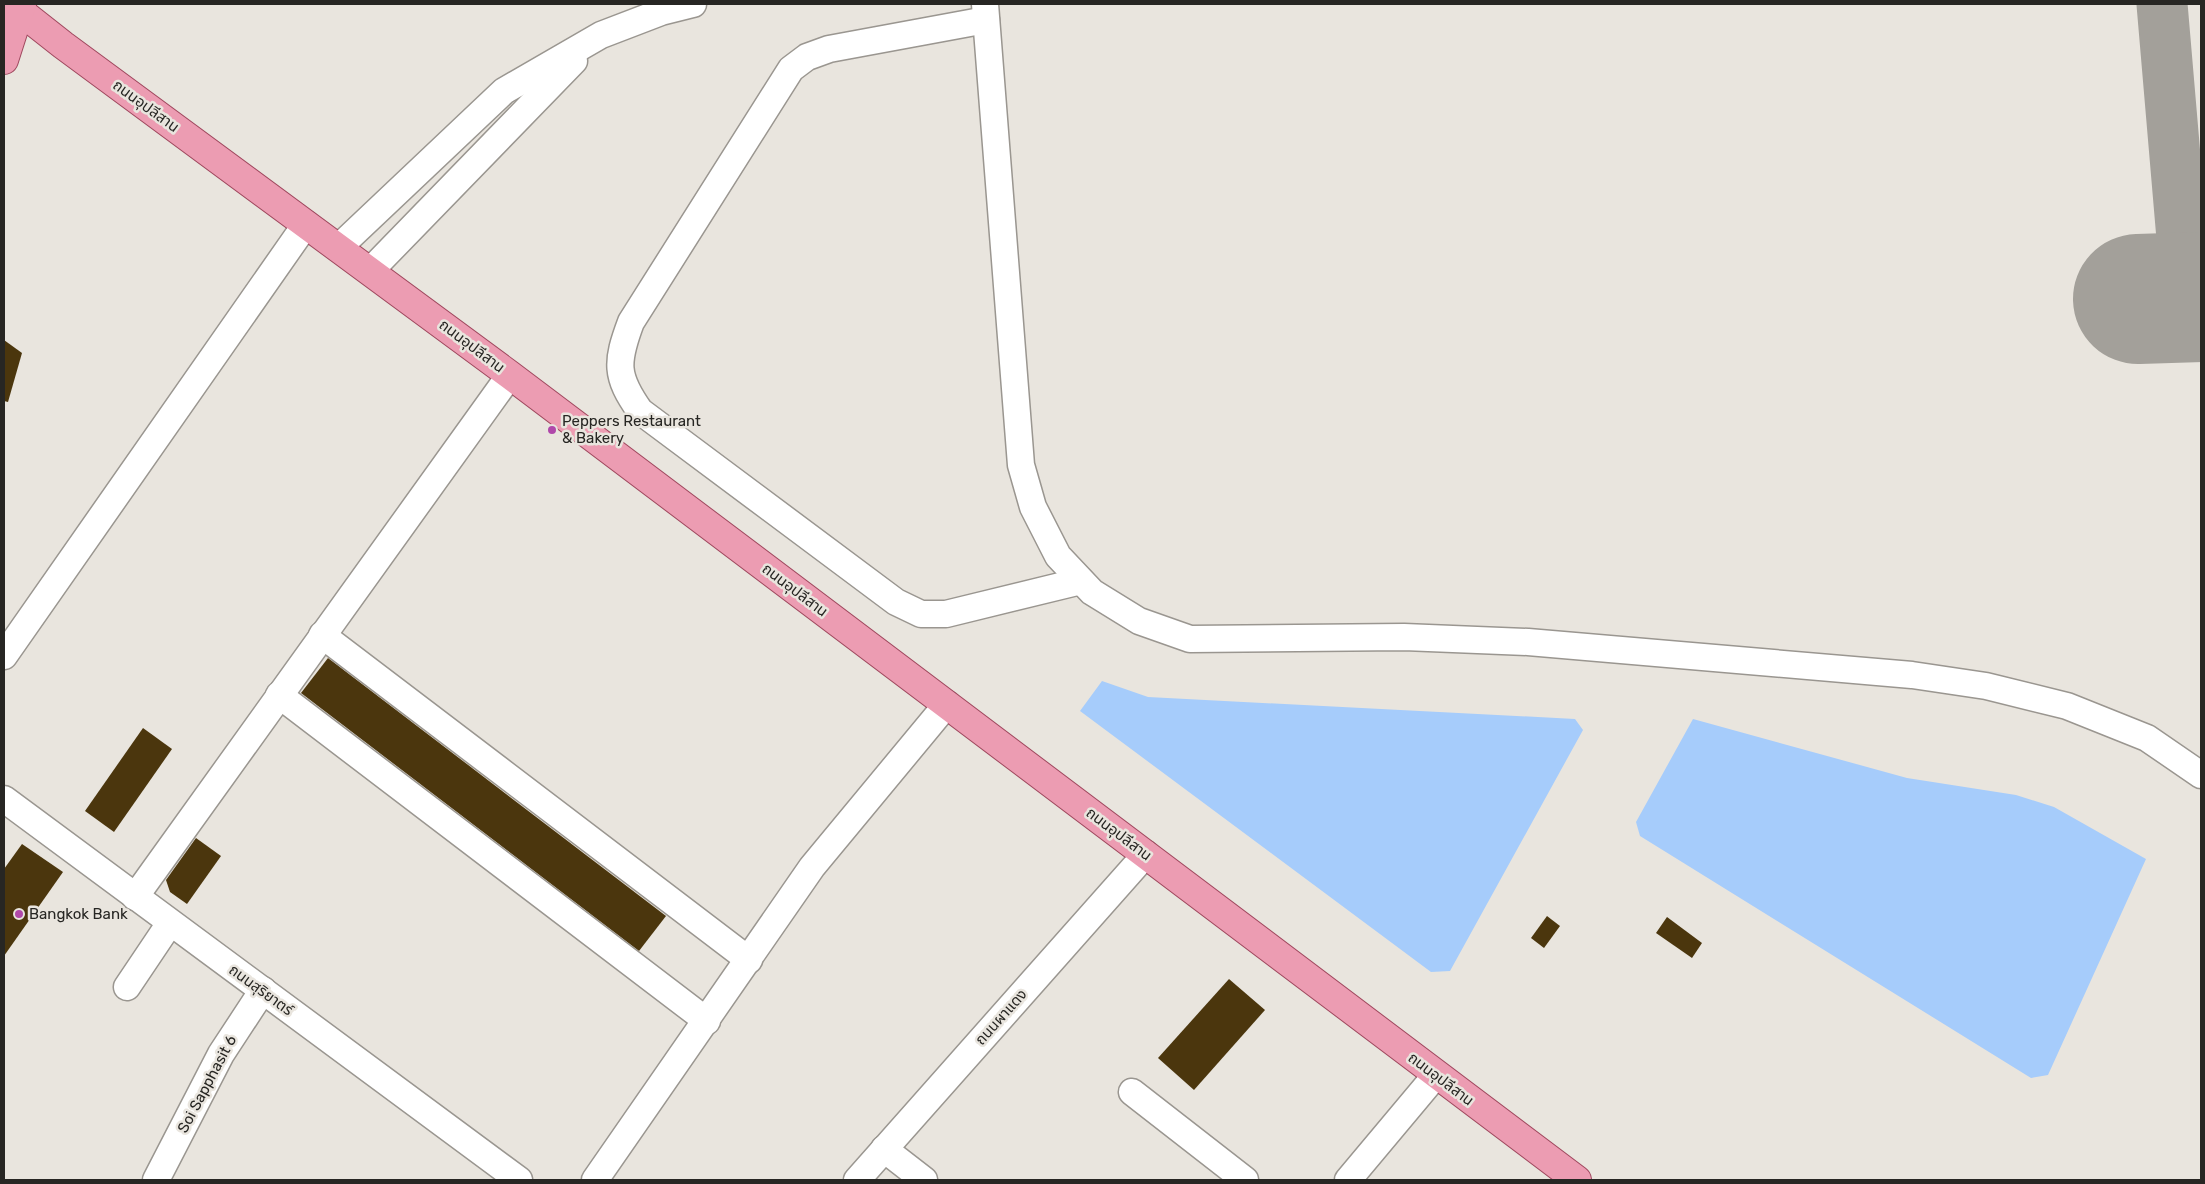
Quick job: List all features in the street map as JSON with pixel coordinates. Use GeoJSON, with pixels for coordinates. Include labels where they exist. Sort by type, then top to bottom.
{"type":"FeatureCollection","features":[{"type":"Feature","properties":{"kind":"main road"},"geometry":{"type":"LineString","coordinates":[[4,60],[18,6]]}},
{"type":"Feature","properties":{"kind":"main road","name":"ถนนอุปลีสาน"},"geometry":{"type":"LineString","coordinates":[[18,6],[1577,1180]]}},
{"type":"Feature","properties":{"kind":"street"},"geometry":{"type":"LineString","coordinates":[[338,248],[504,91],[602,34],[661,12],[693,4]]}},
{"type":"Feature","properties":{"kind":"street"},"geometry":{"type":"LineString","coordinates":[[1082,581],[946,614],[922,614],[896,602],[640,411],[626,391],[620,370],[623,344],[631,322],[791,69],[807,57],[830,49],[986,12],[1021,465],[1033,508],[1058,556],[1082,581],[1092,592],[1139,621],[1190,639],[1404,637],[1528,642],[1912,675],[1986,686],[2067,706],[2146,738],[2201,775]]}},
{"type":"Feature","properties":{"kind":"street"},"geometry":{"type":"LineString","coordinates":[[370,271],[524,111],[602,34]]}},
{"type":"Feature","properties":{"kind":"street"},"geometry":{"type":"LineString","coordinates":[[4,656],[306,224]]}},
{"type":"Feature","properties":{"kind":"street"},"geometry":{"type":"LineString","coordinates":[[135,897],[510,375]]}},
{"type":"Feature","properties":{"kind":"street"},"geometry":{"type":"LineString","coordinates":[[322,635],[749,960]]}},
{"type":"Feature","properties":{"kind":"street"},"geometry":{"type":"LineString","coordinates":[[279,695],[707,1021]]}},
{"type":"Feature","properties":{"kind":"street"},"geometry":{"type":"LineString","coordinates":[[595,1180],[812,868],[947,704]]}},
{"type":"Feature","properties":{"kind":"street","name":"ถนนสุริยาตร์"},"geometry":{"type":"LineString","coordinates":[[4,799],[519,1180]]}},
{"type":"Feature","properties":{"kind":"street","name":"ถนนผาแดง"},"geometry":{"type":"LineString","coordinates":[[858,1180],[1146,854]]}},
{"type":"Feature","properties":{"kind":"street"},"geometry":{"type":"LineString","coordinates":[[127,987],[170,923]]}},
{"type":"Feature","properties":{"kind":"street","name":"Soi Sapphasit 6"},"geometry":{"type":"LineString","coordinates":[[156,1180],[221,1054],[262,990]]}},
{"type":"Feature","properties":{"kind":"street"},"geometry":{"type":"LineString","coordinates":[[1348,1180],[1436,1075]]}},
{"type":"Feature","properties":{"kind":"street"},"geometry":{"type":"LineString","coordinates":[[1132,1092],[1245,1180]]}},
{"type":"Feature","properties":{"kind":"street"},"geometry":{"type":"LineString","coordinates":[[884,1149],[924,1180]]}},
{"type":"Feature","properties":{"kind":"water"},"geometry":{"type":"Polygon","coordinates":[[[1102,681],[1148,697],[1575,719],[1583,730],[1450,971],[1431,972],[1080,711],[1102,681]]]}},
{"type":"Feature","properties":{"kind":"water"},"geometry":{"type":"Polygon","coordinates":[[[1693,719],[1907,778],[2016,795],[2054,807],[2146,859],[2048,1075],[2031,1078],[1640,836],[1636,822],[1693,719]]]}},
{"type":"Feature","properties":{"kind":"building"},"geometry":{"type":"Polygon","coordinates":[[[4,340],[22,353],[8,402],[4,401],[4,340]]]}},
{"type":"Feature","properties":{"kind":"building"},"geometry":{"type":"Polygon","coordinates":[[[328,658],[666,916],[639,951],[301,693],[328,658]]]}},
{"type":"Feature","properties":{"kind":"building"},"geometry":{"type":"Polygon","coordinates":[[[143,728],[172,749],[114,832],[85,811],[143,728]]]}},
{"type":"Feature","properties":{"kind":"building"},"geometry":{"type":"Polygon","coordinates":[[[196,838],[221,856],[187,904],[170,892],[166,880],[196,838]]]}},
{"type":"Feature","properties":{"kind":"building","name":"Bangkok Bank"},"geometry":{"type":"Polygon","coordinates":[[[22,844],[63,872],[4,956],[4,869],[22,844]]]}},
{"type":"Feature","properties":{"kind":"building"},"geometry":{"type":"Polygon","coordinates":[[[1547,916],[1560,926],[1544,948],[1531,938],[1547,916]]]}},
{"type":"Feature","properties":{"kind":"building"},"geometry":{"type":"Polygon","coordinates":[[[1667,917],[1702,943],[1692,958],[1656,933],[1667,917]]]}},
{"type":"Feature","properties":{"kind":"building"},"geometry":{"type":"Polygon","coordinates":[[[1229,979],[1265,1010],[1194,1090],[1158,1058],[1229,979]]]}},
{"type":"Feature","properties":{"kind":"taxiway"},"geometry":{"type":"LineString","coordinates":[[2162,4],[2187,297]]}},
{"type":"Feature","properties":{"kind":"runway"},"geometry":{"type":"LineString","coordinates":[[2138,299],[2201,297]]}},
{"type":"Feature","properties":{"kind":"place","name":"Peppers Restaurant & Bakery"},"geometry":{"type":"Point","coordinates":[552,430]}},
{"type":"Feature","properties":{"kind":"place","name":"Bangkok Bank"},"geometry":{"type":"Point","coordinates":[19,914]}}]}
